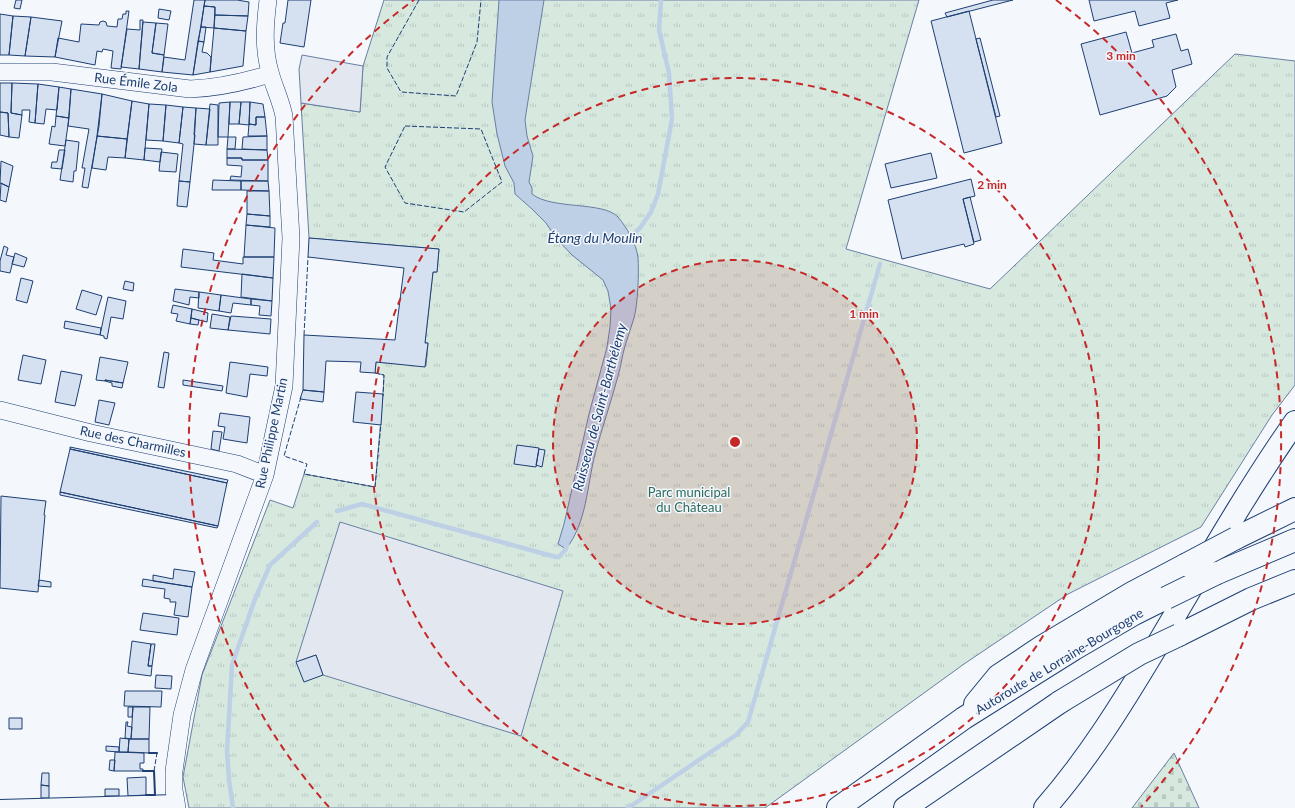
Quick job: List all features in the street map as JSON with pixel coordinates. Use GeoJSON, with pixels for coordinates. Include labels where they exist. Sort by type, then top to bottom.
{"type":"FeatureCollection","features":[{"type":"Feature","properties":{"kind":"highway"},"geometry":{"type":"LineString","coordinates":[[1046,808],[1124,701],[1248,494],[1295,422]]}},
{"type":"Feature","properties":{"kind":"highway"},"geometry":{"type":"LineString","coordinates":[[964,718],[998,676],[1043,646],[1132,593],[1236,538],[1295,509]]}},
{"type":"Feature","properties":{"kind":"highway","name":"Autoroute de Lorraine-Bourgogne"},"geometry":{"type":"LineString","coordinates":[[838,808],[964,718],[1074,649],[1134,614],[1166,598],[1217,573],[1295,540]]}},
{"type":"Feature","properties":{"kind":"highway"},"geometry":{"type":"LineString","coordinates":[[905,808],[1060,702],[1139,654],[1251,598],[1295,581]]}},
{"type":"Feature","properties":{"kind":"street","name":"Rue Philippe Martin"},"geometry":{"type":"LineString","coordinates":[[177,805],[174,790],[174,771],[182,715],[194,670],[265,475],[284,386],[291,238],[290,200],[284,116],[270,74],[265,41],[268,0]]}},
{"type":"Feature","properties":{"kind":"street","name":"Rue Émile Zola"},"geometry":{"type":"LineString","coordinates":[[0,72],[52,72],[190,88],[208,88],[228,85],[270,74]]}},
{"type":"Feature","properties":{"kind":"street","name":"Rue des Charmilles"},"geometry":{"type":"LineString","coordinates":[[0,410],[91,433],[237,464],[265,475]]}},
{"type":"Feature","properties":{"kind":"street"},"geometry":{"type":"LineString","coordinates":[[0,806],[177,805]]}},
{"type":"Feature","properties":{"kind":"green space","name":"Parc municipal du Château"},"geometry":{"type":"Polygon","coordinates":[[[384,0],[919,0],[846,249],[990,289],[1235,54],[1295,61],[1295,385],[1272,415],[1201,527],[1068,594],[964,664],[765,808],[189,808],[183,777],[202,675],[270,500],[293,508],[304,474],[375,487],[384,375],[375,373],[376,362],[426,366],[428,343],[425,343],[433,272],[437,272],[439,249],[309,238],[301,103],[360,112],[363,66],[384,0]]]}},
{"type":"Feature","properties":{"kind":"green space"},"geometry":{"type":"Polygon","coordinates":[[[1174,753],[1199,808],[1132,808],[1174,753]]]}},
{"type":"Feature","properties":{"kind":"shaded area"},"geometry":{"type":"Polygon","coordinates":[[[302,55],[363,66],[360,112],[301,103],[299,69],[302,55]]]}},
{"type":"Feature","properties":{"kind":"shaded area"},"geometry":{"type":"Polygon","coordinates":[[[340,522],[563,591],[521,736],[323,675],[316,655],[296,662],[340,522]]]}},
{"type":"Feature","properties":{"kind":"water","name":"Étang du Moulin"},"geometry":{"type":"Polygon","coordinates":[[[499,0],[544,0],[525,120],[527,136],[533,156],[529,182],[532,188],[532,194],[541,199],[552,202],[601,209],[611,212],[618,217],[628,231],[638,257],[638,288],[634,318],[595,454],[582,516],[573,538],[566,549],[558,544],[589,414],[607,347],[611,309],[608,291],[603,280],[572,255],[556,238],[546,223],[515,194],[514,183],[505,166],[497,134],[492,102],[499,0]]]}},
{"type":"Feature","properties":{"kind":"building"},"geometry":{"type":"Polygon","coordinates":[[[16,0],[22,0],[20,9],[14,8],[16,0]]]}},
{"type":"Feature","properties":{"kind":"building"},"geometry":{"type":"Polygon","coordinates":[[[194,0],[205,0],[193,75],[162,72],[164,57],[185,60],[194,0]]]}},
{"type":"Feature","properties":{"kind":"building"},"geometry":{"type":"Polygon","coordinates":[[[205,0],[237,0],[249,2],[248,16],[215,15],[215,7],[204,6],[205,0]]]}},
{"type":"Feature","properties":{"kind":"building"},"geometry":{"type":"Polygon","coordinates":[[[288,0],[311,0],[304,47],[280,43],[283,23],[285,23],[288,0]]]}},
{"type":"Feature","properties":{"kind":"building"},"geometry":{"type":"Polygon","coordinates":[[[993,0],[1013,0],[947,17],[945,13],[993,0]]]}},
{"type":"Feature","properties":{"kind":"building"},"geometry":{"type":"Polygon","coordinates":[[[1089,0],[1178,0],[1166,3],[1170,18],[1139,26],[1135,11],[1094,21],[1089,0]]]}},
{"type":"Feature","properties":{"kind":"building"},"geometry":{"type":"Polygon","coordinates":[[[204,6],[215,7],[214,28],[201,27],[204,6]]]}},
{"type":"Feature","properties":{"kind":"building"},"geometry":{"type":"Polygon","coordinates":[[[159,9],[171,11],[169,20],[158,18],[159,9]]]}},
{"type":"Feature","properties":{"kind":"building"},"geometry":{"type":"Polygon","coordinates":[[[126,11],[129,11],[121,69],[111,68],[113,51],[103,49],[102,52],[97,51],[95,65],[55,57],[58,38],[79,42],[81,24],[99,25],[100,22],[103,21],[106,22],[107,26],[117,27],[118,19],[122,19],[123,14],[126,14],[126,11]]]}},
{"type":"Feature","properties":{"kind":"building"},"geometry":{"type":"Polygon","coordinates":[[[969,11],[1002,143],[964,153],[931,21],[969,11]]]}},
{"type":"Feature","properties":{"kind":"building"},"geometry":{"type":"Polygon","coordinates":[[[0,14],[13,16],[9,55],[0,55],[0,14]]]}},
{"type":"Feature","properties":{"kind":"building"},"geometry":{"type":"Polygon","coordinates":[[[215,15],[248,16],[246,31],[214,28],[215,15]]]}},
{"type":"Feature","properties":{"kind":"building"},"geometry":{"type":"Polygon","coordinates":[[[13,16],[31,17],[25,56],[9,55],[13,16]]]}},
{"type":"Feature","properties":{"kind":"building"},"geometry":{"type":"Polygon","coordinates":[[[31,17],[62,21],[55,57],[25,56],[31,17]]]}},
{"type":"Feature","properties":{"kind":"building"},"geometry":{"type":"Polygon","coordinates":[[[140,20],[143,20],[139,69],[121,67],[127,29],[140,30],[140,20]]]}},
{"type":"Feature","properties":{"kind":"building"},"geometry":{"type":"Polygon","coordinates":[[[143,22],[156,23],[152,53],[164,55],[162,72],[139,69],[143,22]]]}},
{"type":"Feature","properties":{"kind":"building"},"geometry":{"type":"Polygon","coordinates":[[[156,23],[168,24],[164,55],[152,53],[156,23]]]}},
{"type":"Feature","properties":{"kind":"building"},"geometry":{"type":"Polygon","coordinates":[[[201,27],[206,27],[204,42],[198,41],[201,27]]]}},
{"type":"Feature","properties":{"kind":"building"},"geometry":{"type":"Polygon","coordinates":[[[214,28],[246,31],[243,66],[210,72],[214,28]]]}},
{"type":"Feature","properties":{"kind":"building"},"geometry":{"type":"Polygon","coordinates":[[[1126,32],[1132,53],[1154,47],[1152,40],[1176,34],[1181,51],[1188,49],[1192,64],[1172,70],[1176,87],[1167,96],[1100,115],[1081,44],[1126,32]]]}},
{"type":"Feature","properties":{"kind":"building"},"geometry":{"type":"Polygon","coordinates":[[[980,38],[1000,116],[996,117],[976,39],[980,38]]]}},
{"type":"Feature","properties":{"kind":"building"},"geometry":{"type":"Polygon","coordinates":[[[198,41],[204,42],[202,52],[207,53],[211,57],[210,72],[193,75],[198,41]]]}},
{"type":"Feature","properties":{"kind":"building"},"geometry":{"type":"Polygon","coordinates":[[[0,83],[12,83],[11,113],[22,115],[19,138],[9,137],[8,113],[0,112],[0,83]]]}},
{"type":"Feature","properties":{"kind":"building"},"geometry":{"type":"Polygon","coordinates":[[[12,83],[38,84],[35,123],[29,122],[30,110],[22,110],[22,115],[11,113],[12,83]]]}},
{"type":"Feature","properties":{"kind":"building"},"geometry":{"type":"Polygon","coordinates":[[[38,84],[59,87],[57,110],[46,109],[44,124],[35,123],[38,84]]]}},
{"type":"Feature","properties":{"kind":"building"},"geometry":{"type":"Polygon","coordinates":[[[59,87],[71,89],[69,118],[56,116],[59,87]]]}},
{"type":"Feature","properties":{"kind":"building"},"geometry":{"type":"Polygon","coordinates":[[[71,89],[102,94],[99,126],[88,188],[82,187],[85,168],[82,168],[89,129],[68,126],[71,89]]]}},
{"type":"Feature","properties":{"kind":"building"},"geometry":{"type":"Polygon","coordinates":[[[102,94],[132,101],[127,139],[97,136],[102,94]]]}},
{"type":"Feature","properties":{"kind":"building"},"geometry":{"type":"Polygon","coordinates":[[[132,101],[149,104],[144,160],[125,158],[132,101]]]}},
{"type":"Feature","properties":{"kind":"building"},"geometry":{"type":"Polygon","coordinates":[[[230,102],[241,102],[239,124],[229,124],[230,102]]]}},
{"type":"Feature","properties":{"kind":"building"},"geometry":{"type":"Polygon","coordinates":[[[230,102],[228,137],[218,137],[219,103],[230,102]]]}},
{"type":"Feature","properties":{"kind":"building"},"geometry":{"type":"Polygon","coordinates":[[[241,102],[250,102],[249,125],[239,124],[241,102]]]}},
{"type":"Feature","properties":{"kind":"building"},"geometry":{"type":"Polygon","coordinates":[[[250,102],[263,104],[265,117],[256,117],[256,125],[249,124],[250,102]]]}},
{"type":"Feature","properties":{"kind":"building"},"geometry":{"type":"Polygon","coordinates":[[[149,104],[166,105],[163,141],[146,140],[149,104]]]}},
{"type":"Feature","properties":{"kind":"building"},"geometry":{"type":"Polygon","coordinates":[[[210,104],[218,105],[218,145],[206,145],[210,104]]]}},
{"type":"Feature","properties":{"kind":"building"},"geometry":{"type":"Polygon","coordinates":[[[166,105],[183,107],[179,143],[163,141],[166,105]]]}},
{"type":"Feature","properties":{"kind":"building"},"geometry":{"type":"Polygon","coordinates":[[[183,107],[196,108],[190,182],[179,181],[183,144],[179,143],[183,107]]]}},
{"type":"Feature","properties":{"kind":"building"},"geometry":{"type":"Polygon","coordinates":[[[196,108],[210,109],[206,145],[194,144],[196,108]]]}},
{"type":"Feature","properties":{"kind":"building"},"geometry":{"type":"Polygon","coordinates":[[[0,112],[8,113],[9,137],[0,135],[0,112]]]}},
{"type":"Feature","properties":{"kind":"building"},"geometry":{"type":"Polygon","coordinates":[[[56,116],[69,118],[65,146],[49,144],[52,126],[55,127],[56,116]]]}},
{"type":"Feature","properties":{"kind":"building"},"geometry":{"type":"Polygon","coordinates":[[[256,117],[265,117],[267,136],[248,136],[249,124],[256,125],[256,117]]]}},
{"type":"Feature","properties":{"kind":"building"},"geometry":{"type":"Polygon","coordinates":[[[97,136],[127,139],[125,158],[108,157],[106,170],[92,168],[97,136]]]}},
{"type":"Feature","properties":{"kind":"building"},"geometry":{"type":"Polygon","coordinates":[[[267,136],[267,150],[242,149],[243,137],[267,136]]]}},
{"type":"Feature","properties":{"kind":"building"},"geometry":{"type":"Polygon","coordinates":[[[228,137],[236,137],[235,149],[227,149],[228,137]]]}},
{"type":"Feature","properties":{"kind":"building"},"geometry":{"type":"Polygon","coordinates":[[[66,140],[79,142],[76,171],[74,171],[73,182],[60,180],[66,140]]]}},
{"type":"Feature","properties":{"kind":"building"},"geometry":{"type":"Polygon","coordinates":[[[145,148],[162,149],[160,162],[144,160],[145,148]]]}},
{"type":"Feature","properties":{"kind":"building"},"geometry":{"type":"Polygon","coordinates":[[[227,149],[267,150],[268,160],[242,160],[242,158],[227,158],[227,149]]]}},
{"type":"Feature","properties":{"kind":"building"},"geometry":{"type":"Polygon","coordinates":[[[59,150],[65,150],[62,169],[51,168],[52,162],[57,162],[59,150]]]}},
{"type":"Feature","properties":{"kind":"building"},"geometry":{"type":"Polygon","coordinates":[[[161,152],[178,154],[176,172],[159,171],[161,152]]]}},
{"type":"Feature","properties":{"kind":"building"},"geometry":{"type":"Polygon","coordinates":[[[931,153],[937,178],[891,188],[885,164],[931,153]]]}},
{"type":"Feature","properties":{"kind":"building"},"geometry":{"type":"Polygon","coordinates":[[[227,158],[242,158],[242,160],[268,160],[268,181],[230,180],[231,176],[241,177],[242,166],[227,165],[227,158]]]}},
{"type":"Feature","properties":{"kind":"building"},"geometry":{"type":"Polygon","coordinates":[[[1,161],[13,166],[9,187],[0,183],[1,161]]]}},
{"type":"Feature","properties":{"kind":"building"},"geometry":{"type":"Polygon","coordinates":[[[971,179],[975,196],[963,199],[974,244],[965,247],[964,244],[902,259],[888,200],[971,179]]]}},
{"type":"Feature","properties":{"kind":"building"},"geometry":{"type":"Polygon","coordinates":[[[213,180],[241,181],[241,190],[212,190],[213,180]]]}},
{"type":"Feature","properties":{"kind":"building"},"geometry":{"type":"Polygon","coordinates":[[[179,181],[190,182],[187,207],[177,206],[179,181]]]}},
{"type":"Feature","properties":{"kind":"building"},"geometry":{"type":"Polygon","coordinates":[[[241,181],[268,181],[269,191],[241,190],[241,181]]]}},
{"type":"Feature","properties":{"kind":"building"},"geometry":{"type":"Polygon","coordinates":[[[1,183],[9,187],[6,202],[0,200],[1,183]]]}},
{"type":"Feature","properties":{"kind":"building"},"geometry":{"type":"Polygon","coordinates":[[[247,191],[269,191],[270,216],[247,214],[247,191]]]}},
{"type":"Feature","properties":{"kind":"building"},"geometry":{"type":"Polygon","coordinates":[[[970,197],[981,240],[974,242],[963,199],[970,197]]]}},
{"type":"Feature","properties":{"kind":"building"},"geometry":{"type":"Polygon","coordinates":[[[247,214],[270,216],[270,227],[246,225],[247,214]]]}},
{"type":"Feature","properties":{"kind":"building"},"geometry":{"type":"Polygon","coordinates":[[[246,225],[275,228],[274,257],[244,257],[246,225]]]}},
{"type":"Feature","properties":{"kind":"building"},"geometry":{"type":"Polygon","coordinates":[[[309,238],[439,249],[437,272],[433,272],[425,343],[428,343],[425,367],[376,362],[375,373],[360,372],[361,362],[326,361],[324,392],[303,390],[304,335],[395,340],[404,268],[308,257],[309,238]]]}},
{"type":"Feature","properties":{"kind":"building"},"geometry":{"type":"Polygon","coordinates":[[[4,246],[8,248],[6,255],[14,257],[10,273],[0,271],[0,261],[4,246]]]}},
{"type":"Feature","properties":{"kind":"building"},"geometry":{"type":"Polygon","coordinates":[[[183,249],[214,253],[213,260],[243,264],[243,257],[274,257],[273,278],[181,267],[183,249]]]}},
{"type":"Feature","properties":{"kind":"building"},"geometry":{"type":"Polygon","coordinates":[[[15,253],[27,258],[24,267],[12,264],[15,253]]]}},
{"type":"Feature","properties":{"kind":"building"},"geometry":{"type":"Polygon","coordinates":[[[242,274],[273,278],[272,301],[241,297],[242,274]]]}},
{"type":"Feature","properties":{"kind":"building"},"geometry":{"type":"Polygon","coordinates":[[[21,278],[33,281],[27,303],[16,300],[21,278]]]}},
{"type":"Feature","properties":{"kind":"building"},"geometry":{"type":"Polygon","coordinates":[[[125,281],[134,283],[133,291],[123,289],[125,281]]]}},
{"type":"Feature","properties":{"kind":"building"},"geometry":{"type":"Polygon","coordinates":[[[175,289],[199,292],[199,298],[190,297],[189,305],[173,301],[175,289]]]}},
{"type":"Feature","properties":{"kind":"building"},"geometry":{"type":"Polygon","coordinates":[[[82,290],[102,296],[96,315],[76,309],[82,290]]]}},
{"type":"Feature","properties":{"kind":"building"},"geometry":{"type":"Polygon","coordinates":[[[199,292],[221,295],[219,311],[198,308],[199,292]]]}},
{"type":"Feature","properties":{"kind":"building"},"geometry":{"type":"Polygon","coordinates":[[[221,295],[251,299],[251,305],[233,303],[231,313],[219,311],[221,295]]]}},
{"type":"Feature","properties":{"kind":"building"},"geometry":{"type":"Polygon","coordinates":[[[108,297],[126,301],[123,319],[111,317],[107,339],[100,335],[108,297]]]}},
{"type":"Feature","properties":{"kind":"building"},"geometry":{"type":"Polygon","coordinates":[[[251,299],[272,301],[271,316],[259,315],[260,306],[251,305],[251,299]]]}},
{"type":"Feature","properties":{"kind":"building"},"geometry":{"type":"Polygon","coordinates":[[[173,305],[192,309],[190,324],[176,321],[178,314],[171,313],[173,305]]]}},
{"type":"Feature","properties":{"kind":"building"},"geometry":{"type":"Polygon","coordinates":[[[192,309],[208,313],[207,322],[191,318],[192,309]]]}},
{"type":"Feature","properties":{"kind":"building"},"geometry":{"type":"Polygon","coordinates":[[[212,314],[230,317],[228,330],[210,328],[212,314]]]}},
{"type":"Feature","properties":{"kind":"building"},"geometry":{"type":"Polygon","coordinates":[[[231,316],[271,319],[270,334],[228,330],[231,316]]]}},
{"type":"Feature","properties":{"kind":"building"},"geometry":{"type":"Polygon","coordinates":[[[191,318],[199,320],[198,325],[190,324],[191,318]]]}},
{"type":"Feature","properties":{"kind":"building"},"geometry":{"type":"Polygon","coordinates":[[[65,321],[101,328],[100,335],[64,328],[65,321]]]}},
{"type":"Feature","properties":{"kind":"building"},"geometry":{"type":"Polygon","coordinates":[[[164,352],[169,353],[164,388],[158,387],[164,352]]]}},
{"type":"Feature","properties":{"kind":"building"},"geometry":{"type":"Polygon","coordinates":[[[23,355],[46,360],[41,384],[18,380],[23,355]]]}},
{"type":"Feature","properties":{"kind":"building"},"geometry":{"type":"Polygon","coordinates":[[[100,357],[128,362],[123,383],[96,380],[100,357]]]}},
{"type":"Feature","properties":{"kind":"building"},"geometry":{"type":"Polygon","coordinates":[[[230,362],[268,367],[267,376],[250,374],[247,397],[226,393],[230,362]]]}},
{"type":"Feature","properties":{"kind":"building"},"geometry":{"type":"Polygon","coordinates":[[[61,371],[82,375],[75,406],[55,402],[61,371]]]}},
{"type":"Feature","properties":{"kind":"building"},"geometry":{"type":"Polygon","coordinates":[[[105,380],[123,383],[122,388],[112,386],[112,383],[105,380]]]}},
{"type":"Feature","properties":{"kind":"building"},"geometry":{"type":"Polygon","coordinates":[[[183,380],[223,386],[222,391],[183,385],[183,380]]]}},
{"type":"Feature","properties":{"kind":"building"},"geometry":{"type":"Polygon","coordinates":[[[303,390],[324,392],[323,402],[300,399],[303,390]]]}},
{"type":"Feature","properties":{"kind":"building"},"geometry":{"type":"Polygon","coordinates":[[[356,392],[383,394],[381,425],[353,422],[356,392]]]}},
{"type":"Feature","properties":{"kind":"building"},"geometry":{"type":"Polygon","coordinates":[[[99,400],[115,403],[109,425],[95,422],[99,400]]]}},
{"type":"Feature","properties":{"kind":"building"},"geometry":{"type":"Polygon","coordinates":[[[220,413],[250,417],[247,443],[223,439],[225,427],[218,426],[220,413]]]}},
{"type":"Feature","properties":{"kind":"building"},"geometry":{"type":"Polygon","coordinates":[[[213,431],[222,432],[219,451],[211,449],[213,431]]]}},
{"type":"Feature","properties":{"kind":"building"},"geometry":{"type":"Polygon","coordinates":[[[517,445],[539,448],[536,467],[514,464],[517,445]]]}},
{"type":"Feature","properties":{"kind":"building"},"geometry":{"type":"Polygon","coordinates":[[[70,447],[228,480],[227,483],[70,449],[70,447]]]}},
{"type":"Feature","properties":{"kind":"building"},"geometry":{"type":"Polygon","coordinates":[[[70,449],[227,483],[218,526],[60,492],[70,449]]]}},
{"type":"Feature","properties":{"kind":"building"},"geometry":{"type":"Polygon","coordinates":[[[539,449],[545,450],[542,467],[536,465],[539,449]]]}},
{"type":"Feature","properties":{"kind":"building"},"geometry":{"type":"Polygon","coordinates":[[[60,492],[218,526],[217,528],[60,495],[60,492]]]}},
{"type":"Feature","properties":{"kind":"building"},"geometry":{"type":"Polygon","coordinates":[[[1,496],[46,501],[38,592],[0,588],[1,496]]]}},
{"type":"Feature","properties":{"kind":"building"},"geometry":{"type":"Polygon","coordinates":[[[174,569],[195,572],[192,587],[153,581],[153,575],[173,579],[174,569]]]}},
{"type":"Feature","properties":{"kind":"building"},"geometry":{"type":"Polygon","coordinates":[[[143,579],[192,587],[188,617],[174,615],[176,602],[170,602],[170,599],[164,598],[165,589],[142,586],[143,579]]]}},
{"type":"Feature","properties":{"kind":"building"},"geometry":{"type":"Polygon","coordinates":[[[39,580],[51,582],[51,587],[38,586],[39,580]]]}},
{"type":"Feature","properties":{"kind":"building"},"geometry":{"type":"Polygon","coordinates":[[[143,613],[179,618],[177,635],[140,630],[143,613]]]}},
{"type":"Feature","properties":{"kind":"building"},"geometry":{"type":"Polygon","coordinates":[[[132,641],[151,644],[148,666],[152,666],[151,676],[128,673],[132,641]]]}},
{"type":"Feature","properties":{"kind":"building"},"geometry":{"type":"Polygon","coordinates":[[[151,644],[155,644],[152,666],[148,666],[151,644]]]}},
{"type":"Feature","properties":{"kind":"building"},"geometry":{"type":"Polygon","coordinates":[[[316,655],[323,675],[304,682],[296,662],[316,655]]]}},
{"type":"Feature","properties":{"kind":"building"},"geometry":{"type":"Polygon","coordinates":[[[156,675],[172,676],[171,689],[155,688],[156,675]]]}},
{"type":"Feature","properties":{"kind":"building"},"geometry":{"type":"Polygon","coordinates":[[[125,691],[162,691],[161,707],[124,706],[125,691]]]}},
{"type":"Feature","properties":{"kind":"building"},"geometry":{"type":"Polygon","coordinates":[[[128,707],[133,707],[132,717],[128,717],[128,707]]]}},
{"type":"Feature","properties":{"kind":"building"},"geometry":{"type":"Polygon","coordinates":[[[133,707],[150,707],[149,739],[131,739],[133,707]]]}},
{"type":"Feature","properties":{"kind":"building"},"geometry":{"type":"Polygon","coordinates":[[[9,718],[22,718],[22,729],[9,729],[9,718]]]}},
{"type":"Feature","properties":{"kind":"building"},"geometry":{"type":"Polygon","coordinates":[[[126,722],[128,722],[127,726],[132,727],[131,739],[125,738],[126,722]]]}},
{"type":"Feature","properties":{"kind":"building"},"geometry":{"type":"Polygon","coordinates":[[[120,738],[129,739],[128,752],[119,752],[120,738]]]}},
{"type":"Feature","properties":{"kind":"building"},"geometry":{"type":"Polygon","coordinates":[[[129,739],[149,739],[149,753],[128,752],[129,739]]]}},
{"type":"Feature","properties":{"kind":"building"},"geometry":{"type":"Polygon","coordinates":[[[106,746],[119,747],[119,752],[106,751],[106,746]]]}},
{"type":"Feature","properties":{"kind":"building"},"geometry":{"type":"Polygon","coordinates":[[[115,752],[144,753],[144,763],[140,763],[140,769],[143,769],[143,771],[114,771],[115,752]]]}},
{"type":"Feature","properties":{"kind":"building"},"geometry":{"type":"Polygon","coordinates":[[[110,760],[115,760],[114,771],[109,770],[110,760]]]}},
{"type":"Feature","properties":{"kind":"building"},"geometry":{"type":"Polygon","coordinates":[[[42,773],[49,773],[49,786],[41,785],[42,773]]]}},
{"type":"Feature","properties":{"kind":"building"},"geometry":{"type":"Polygon","coordinates":[[[146,777],[146,795],[128,796],[127,778],[146,777]]]}},
{"type":"Feature","properties":{"kind":"building"},"geometry":{"type":"Polygon","coordinates":[[[41,785],[49,786],[49,798],[41,798],[41,785]]]}},
{"type":"Feature","properties":{"kind":"building"},"geometry":{"type":"Polygon","coordinates":[[[105,789],[119,789],[119,796],[105,796],[105,789]]]}},
{"type":"Feature","properties":{"kind":"waterway","name":"Ruisseau de Saint-Barthélemy"},"geometry":{"type":"LineString","coordinates":[[626,241],[640,228],[651,212],[658,194],[672,119],[669,73],[659,30],[661,0]]}},
{"type":"Feature","properties":{"kind":"waterway","name":"Ruisseau de Saint-Barthélemy"},"geometry":{"type":"LineString","coordinates":[[628,808],[736,735],[748,722],[880,264]]}},
{"type":"Feature","properties":{"kind":"waterway","name":"Ruisseau de Saint-Barthélemy"},"geometry":{"type":"LineString","coordinates":[[337,511],[362,504],[556,557],[559,557],[566,549],[567,544]]}},
{"type":"Feature","properties":{"kind":"waterway","name":"Ruisseau de Saint-Barthélemy"},"geometry":{"type":"LineString","coordinates":[[233,808],[227,751],[232,665],[255,599],[270,565],[317,522]]}},
{"type":"Feature","properties":{"kind":"fence"},"geometry":{"type":"LineString","coordinates":[[419,0],[387,57],[387,68],[401,92],[456,96],[477,42],[481,0]]}},
{"type":"Feature","properties":{"kind":"fence"},"geometry":{"type":"LineString","coordinates":[[405,126],[481,129],[502,182],[464,212],[405,203],[385,167],[405,126]]}},
{"type":"Feature","properties":{"kind":"fence"},"geometry":{"type":"LineString","coordinates":[[304,335],[308,257]]}},
{"type":"Feature","properties":{"kind":"fence"},"geometry":{"type":"LineString","coordinates":[[375,373],[384,375],[383,396]]}},
{"type":"Feature","properties":{"kind":"fence"},"geometry":{"type":"LineString","coordinates":[[301,397],[284,456],[307,464],[304,474],[375,487],[381,424]]}},
{"type":"Feature","properties":{"kind":"fence"},"geometry":{"type":"LineString","coordinates":[[154,771],[157,753]]}},
{"type":"Feature","properties":{"kind":"wall"},"geometry":{"type":"LineString","coordinates":[[149,753],[157,753]]}},
{"type":"Feature","properties":{"kind":"wall"},"geometry":{"type":"LineString","coordinates":[[143,771],[154,771],[155,795],[146,795]]}}]}
